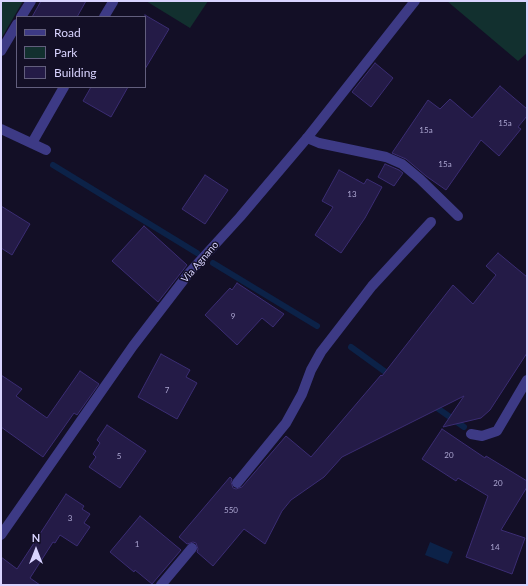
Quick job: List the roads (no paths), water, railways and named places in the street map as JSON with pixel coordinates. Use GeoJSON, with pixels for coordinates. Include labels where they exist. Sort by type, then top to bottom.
{"type":"FeatureCollection","features":[{"type":"Feature","properties":{"kind":"street"},"geometry":{"type":"LineString","coordinates":[[22,16],[31,1]]}},
{"type":"Feature","properties":{"kind":"street"},"geometry":{"type":"LineString","coordinates":[[105,16],[113,2],[112,1]]}},
{"type":"Feature","properties":{"kind":"street","name":"Via Agnano"},"geometry":{"type":"LineString","coordinates":[[1,535],[133,346],[189,273],[307,138],[415,1]]}},
{"type":"Feature","properties":{"kind":"street"},"geometry":{"type":"LineString","coordinates":[[1,51],[16,26]]}},
{"type":"Feature","properties":{"kind":"street"},"geometry":{"type":"LineString","coordinates":[[32,143],[63,88]]}},
{"type":"Feature","properties":{"kind":"street"},"geometry":{"type":"LineString","coordinates":[[1,129],[46,150]]}},
{"type":"Feature","properties":{"kind":"street"},"geometry":{"type":"LineString","coordinates":[[307,138],[319,143],[346,147],[386,157],[402,164],[420,179],[458,216]]}},
{"type":"Feature","properties":{"kind":"street"},"geometry":{"type":"LineString","coordinates":[[237,483],[286,423],[302,394],[311,370],[321,352],[372,286],[431,222]]}},
{"type":"Feature","properties":{"kind":"street"},"geometry":{"type":"LineString","coordinates":[[471,434],[482,436],[497,431],[527,380]]}},
{"type":"Feature","properties":{"kind":"street"},"geometry":{"type":"LineString","coordinates":[[161,585],[192,548]]}},
{"type":"Feature","properties":{"kind":"water"},"geometry":{"type":"Polygon","coordinates":[[[430,542],[453,552],[448,564],[425,555],[430,542]]]}},
{"type":"Feature","properties":{"kind":"waterway"},"geometry":{"type":"LineString","coordinates":[[53,165],[197,253]]}},
{"type":"Feature","properties":{"kind":"waterway"},"geometry":{"type":"LineString","coordinates":[[213,263],[317,326]]}},
{"type":"Feature","properties":{"kind":"waterway"},"geometry":{"type":"LineString","coordinates":[[351,347],[391,376]]}},
{"type":"Feature","properties":{"kind":"waterway"},"geometry":{"type":"LineString","coordinates":[[433,405],[464,427]]}}]}
